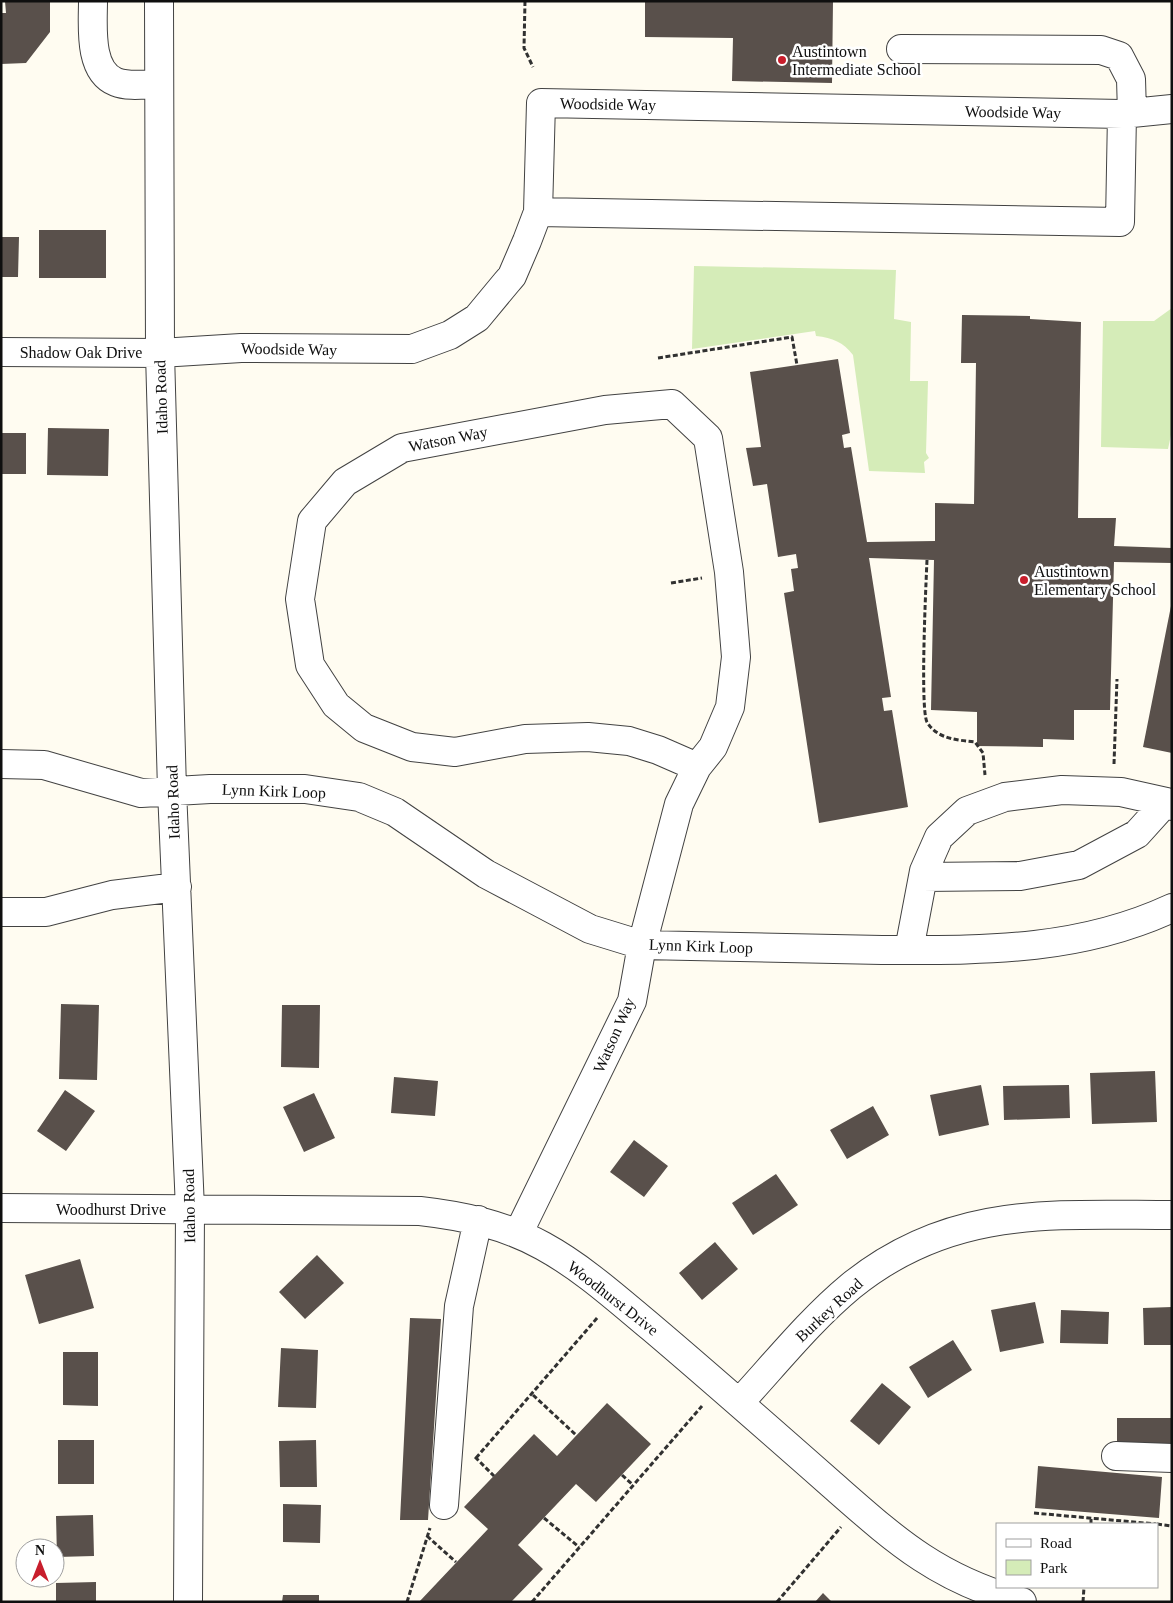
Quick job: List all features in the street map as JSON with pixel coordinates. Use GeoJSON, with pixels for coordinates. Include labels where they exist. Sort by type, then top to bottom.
{"type":"FeatureCollection","features":[{"type":"Feature","properties":{"kind":"street"},"geometry":{"type":"LineString","coordinates":[[93,1],[93,51],[106,75],[117,82],[159,84]]}},
{"type":"Feature","properties":{"kind":"street","name":"Idaho Road"},"geometry":{"type":"LineString","coordinates":[[159,1],[160,353],[172,790],[190,1209],[188,1602]]}},
{"type":"Feature","properties":{"kind":"street"},"geometry":{"type":"LineString","coordinates":[[538,212],[1120,222],[1131,79],[1119,56],[1101,50],[901,49]]}},
{"type":"Feature","properties":{"kind":"street","name":"Woodside Way"},"geometry":{"type":"LineString","coordinates":[[160,353],[241,348],[412,350],[450,335],[477,318],[512,276],[538,212],[541,103],[1127,114],[1172,109]]}},
{"type":"Feature","properties":{"kind":"street","name":"Shadow Oak Drive"},"geometry":{"type":"LineString","coordinates":[[1,352],[160,353]]}},
{"type":"Feature","properties":{"kind":"street","name":"Watson Way"},"geometry":{"type":"LineString","coordinates":[[518,1234],[632,1001],[642,945],[679,804],[697,767],[713,747],[730,707],[736,657],[729,572],[708,438],[672,404],[605,410],[402,448],[344,482],[312,520],[300,599],[310,665],[336,705],[364,728],[412,747],[455,752],[525,739],[588,737],[629,741],[658,750],[697,767]]}},
{"type":"Feature","properties":{"kind":"street","name":"Lynn Kirk Loop"},"geometry":{"type":"LineString","coordinates":[[1,764],[44,766],[140,793],[172,790],[305,789],[359,797],[395,812],[486,874],[590,929],[642,945],[909,950],[980,950],[1040,946],[1102,935],[1172,908]]}},
{"type":"Feature","properties":{"kind":"street"},"geometry":{"type":"LineString","coordinates":[[909,950],[923,877],[938,838],[967,811],[1005,797],[1062,790],[1121,792],[1169,804]]}},
{"type":"Feature","properties":{"kind":"street"},"geometry":{"type":"LineString","coordinates":[[923,877],[1020,876],[1079,865],[1138,834],[1169,804]]}},
{"type":"Feature","properties":{"kind":"street"},"geometry":{"type":"LineString","coordinates":[[1,912],[46,912],[112,895],[177,886]]}},
{"type":"Feature","properties":{"kind":"street","name":"Woodhurst Drive"},"geometry":{"type":"LineString","coordinates":[[1,1208],[420,1211],[478,1220],[518,1234],[544,1246],[584,1271],[915,1555],[982,1596],[1022,1602]]}},
{"type":"Feature","properties":{"kind":"street","name":"Burkey Road"},"geometry":{"type":"LineString","coordinates":[[739,1403],[821,1313],[852,1285],[884,1263],[918,1245],[959,1229],[996,1220],[1040,1215],[1172,1215]]}},
{"type":"Feature","properties":{"kind":"street"},"geometry":{"type":"LineString","coordinates":[[444,1505],[459,1306],[478,1220]]}},
{"type":"Feature","properties":{"kind":"street"},"geometry":{"type":"LineString","coordinates":[[1116,1456],[1172,1458]]}},
{"type":"Feature","properties":{"kind":"path"},"geometry":{"type":"LineString","coordinates":[[525,1],[524,48],[533,67]]}},
{"type":"Feature","properties":{"kind":"path"},"geometry":{"type":"LineString","coordinates":[[658,358],[792,337],[797,365]]}},
{"type":"Feature","properties":{"kind":"path"},"geometry":{"type":"LineString","coordinates":[[927,560],[924,694],[926,721],[937,733],[948,738],[975,742],[984,753],[985,781]]}},
{"type":"Feature","properties":{"kind":"path"},"geometry":{"type":"LineString","coordinates":[[671,583],[706,578]]}},
{"type":"Feature","properties":{"kind":"path"},"geometry":{"type":"LineString","coordinates":[[1114,770],[1117,678]]}},
{"type":"Feature","properties":{"kind":"path"},"geometry":{"type":"LineString","coordinates":[[476,1459],[615,1298]]}},
{"type":"Feature","properties":{"kind":"path"},"geometry":{"type":"LineString","coordinates":[[532,1602],[719,1385]]}},
{"type":"Feature","properties":{"kind":"path"},"geometry":{"type":"LineString","coordinates":[[532,1395],[576,1435]]}},
{"type":"Feature","properties":{"kind":"path"},"geometry":{"type":"LineString","coordinates":[[622,1474],[633,1485]]}},
{"type":"Feature","properties":{"kind":"path"},"geometry":{"type":"LineString","coordinates":[[407,1602],[434,1516],[444,1505]]}},
{"type":"Feature","properties":{"kind":"path"},"geometry":{"type":"LineString","coordinates":[[777,1602],[858,1507]]}},
{"type":"Feature","properties":{"kind":"path"},"geometry":{"type":"LineString","coordinates":[[1034,1513],[1145,1523]]}},
{"type":"Feature","properties":{"kind":"path"},"geometry":{"type":"LineString","coordinates":[[544,1518],[579,1547]]}},
{"type":"Feature","properties":{"kind":"path"},"geometry":{"type":"LineString","coordinates":[[1090,1523],[1091,1518]]}},
{"type":"Feature","properties":{"kind":"path"},"geometry":{"type":"LineString","coordinates":[[1158,1524],[1172,1526]]}},
{"type":"Feature","properties":{"kind":"path"},"geometry":{"type":"LineString","coordinates":[[427,1536],[456,1562]]}},
{"type":"Feature","properties":{"kind":"path"},"geometry":{"type":"LineString","coordinates":[[1083,1602],[1084,1588]]}},
{"type":"Feature","properties":{"kind":"green space"},"geometry":{"type":"Polygon","coordinates":[[[694,266],[896,270],[894,319],[911,322],[910,381],[928,381],[926,453],[929,458],[924,462],[925,473],[869,471],[853,355],[837,341],[816,336],[815,331],[692,349],[694,266]]]}},
{"type":"Feature","properties":{"kind":"green space"},"geometry":{"type":"Polygon","coordinates":[[[1172,308],[1172,430],[1168,449],[1101,447],[1103,321],[1154,321],[1172,308]]]}},
{"type":"Feature","properties":{"kind":"building"},"geometry":{"type":"Polygon","coordinates":[[[5,1],[50,1],[50,32],[26,63],[1,64],[1,13],[6,13],[5,1]]]}},
{"type":"Feature","properties":{"kind":"building","name":"Austintown Intermediate School"},"geometry":{"type":"Polygon","coordinates":[[[645,1],[833,1],[832,83],[732,81],[733,38],[645,37],[645,1]]]}},
{"type":"Feature","properties":{"kind":"building"},"geometry":{"type":"Polygon","coordinates":[[[39,230],[106,230],[106,278],[39,278],[39,230]]]}},
{"type":"Feature","properties":{"kind":"building"},"geometry":{"type":"Polygon","coordinates":[[[1,237],[19,237],[18,277],[1,277],[1,237]]]}},
{"type":"Feature","properties":{"kind":"building","name":"Austintown Elementary School"},"geometry":{"type":"Polygon","coordinates":[[[962,315],[1030,316],[1030,319],[1081,322],[1078,518],[1116,518],[1114,546],[1172,548],[1172,563],[1114,562],[1110,710],[1074,710],[1074,740],[1043,739],[1043,747],[977,746],[977,712],[931,710],[934,560],[869,558],[891,697],[882,698],[884,711],[892,710],[908,807],[819,823],[784,593],[794,591],[791,569],[798,568],[796,554],[778,557],[767,484],[753,486],[746,448],[761,447],[750,372],[838,359],[850,433],[842,435],[844,448],[851,447],[867,542],[935,541],[935,503],[974,504],[976,363],[961,363],[962,315]]]}},
{"type":"Feature","properties":{"kind":"building"},"geometry":{"type":"Polygon","coordinates":[[[48,428],[109,429],[108,476],[47,475],[48,428]]]}},
{"type":"Feature","properties":{"kind":"building"},"geometry":{"type":"Polygon","coordinates":[[[1,433],[26,433],[26,474],[1,474],[1,433]]]}},
{"type":"Feature","properties":{"kind":"building","name":"Austintown Elementary School"},"geometry":{"type":"Polygon","coordinates":[[[1172,606],[1172,753],[1143,747],[1172,606]]]}},
{"type":"Feature","properties":{"kind":"building"},"geometry":{"type":"Polygon","coordinates":[[[61,1004],[99,1005],[97,1080],[59,1079],[61,1004]]]}},
{"type":"Feature","properties":{"kind":"building"},"geometry":{"type":"Polygon","coordinates":[[[282,1005],[320,1005],[319,1068],[281,1067],[282,1005]]]}},
{"type":"Feature","properties":{"kind":"building"},"geometry":{"type":"Polygon","coordinates":[[[1155,1071],[1157,1122],[1092,1124],[1090,1073],[1155,1071]]]}},
{"type":"Feature","properties":{"kind":"building"},"geometry":{"type":"Polygon","coordinates":[[[394,1077],[438,1081],[435,1116],[391,1113],[394,1077]]]}},
{"type":"Feature","properties":{"kind":"building"},"geometry":{"type":"Polygon","coordinates":[[[981,1085],[989,1125],[939,1136],[930,1095],[981,1085]]]}},
{"type":"Feature","properties":{"kind":"building"},"geometry":{"type":"Polygon","coordinates":[[[1069,1085],[1070,1118],[1004,1120],[1003,1086],[1069,1085]]]}},
{"type":"Feature","properties":{"kind":"building"},"geometry":{"type":"Polygon","coordinates":[[[65,1090],[95,1111],[66,1151],[37,1131],[65,1090]]]}},
{"type":"Feature","properties":{"kind":"building"},"geometry":{"type":"Polygon","coordinates":[[[314,1093],[335,1138],[304,1152],[283,1107],[314,1093]]]}},
{"type":"Feature","properties":{"kind":"building"},"geometry":{"type":"Polygon","coordinates":[[[873,1106],[889,1135],[847,1159],[830,1130],[873,1106]]]}},
{"type":"Feature","properties":{"kind":"building"},"geometry":{"type":"Polygon","coordinates":[[[634,1140],[668,1166],[644,1197],[610,1172],[634,1140]]]}},
{"type":"Feature","properties":{"kind":"building"},"geometry":{"type":"Polygon","coordinates":[[[776,1174],[798,1205],[753,1235],[732,1203],[776,1174]]]}},
{"type":"Feature","properties":{"kind":"building"},"geometry":{"type":"Polygon","coordinates":[[[715,1242],[738,1269],[702,1300],[679,1273],[715,1242]]]}},
{"type":"Feature","properties":{"kind":"building"},"geometry":{"type":"Polygon","coordinates":[[[317,1255],[344,1283],[305,1319],[279,1292],[317,1255]]]}},
{"type":"Feature","properties":{"kind":"building"},"geometry":{"type":"Polygon","coordinates":[[[80,1259],[94,1308],[39,1324],[25,1275],[80,1259]]]}},
{"type":"Feature","properties":{"kind":"building"},"geometry":{"type":"Polygon","coordinates":[[[1035,1302],[1044,1343],[1000,1352],[991,1310],[1035,1302]]]}},
{"type":"Feature","properties":{"kind":"building"},"geometry":{"type":"Polygon","coordinates":[[[1172,1307],[1172,1345],[1144,1345],[1143,1308],[1172,1307]]]}},
{"type":"Feature","properties":{"kind":"building"},"geometry":{"type":"Polygon","coordinates":[[[1061,1310],[1109,1312],[1108,1344],[1060,1343],[1061,1310]]]}},
{"type":"Feature","properties":{"kind":"building"},"geometry":{"type":"Polygon","coordinates":[[[410,1318],[441,1319],[428,1520],[400,1520],[410,1318]]]}},
{"type":"Feature","properties":{"kind":"building"},"geometry":{"type":"Polygon","coordinates":[[[953,1340],[972,1370],[928,1398],[909,1367],[953,1340]]]}},
{"type":"Feature","properties":{"kind":"building"},"geometry":{"type":"Polygon","coordinates":[[[281,1348],[318,1350],[316,1408],[278,1407],[281,1348]]]}},
{"type":"Feature","properties":{"kind":"building"},"geometry":{"type":"Polygon","coordinates":[[[63,1352],[98,1352],[98,1406],[63,1405],[63,1352]]]}},
{"type":"Feature","properties":{"kind":"building"},"geometry":{"type":"Polygon","coordinates":[[[882,1383],[911,1407],[879,1445],[850,1421],[882,1383]]]}},
{"type":"Feature","properties":{"kind":"building"},"geometry":{"type":"Polygon","coordinates":[[[607,1403],[651,1444],[596,1502],[576,1484],[518,1545],[543,1569],[511,1602],[419,1602],[488,1529],[464,1507],[534,1434],[557,1456],[607,1403]]]}},
{"type":"Feature","properties":{"kind":"building"},"geometry":{"type":"Polygon","coordinates":[[[1117,1418],[1172,1418],[1172,1443],[1117,1443],[1117,1418]]]}},
{"type":"Feature","properties":{"kind":"building"},"geometry":{"type":"Polygon","coordinates":[[[58,1440],[94,1440],[94,1484],[58,1484],[58,1440]]]}},
{"type":"Feature","properties":{"kind":"building"},"geometry":{"type":"Polygon","coordinates":[[[316,1440],[317,1487],[280,1487],[279,1441],[316,1440]]]}},
{"type":"Feature","properties":{"kind":"building"},"geometry":{"type":"Polygon","coordinates":[[[1038,1466],[1162,1477],[1159,1518],[1035,1508],[1038,1466]]]}},
{"type":"Feature","properties":{"kind":"building"},"geometry":{"type":"Polygon","coordinates":[[[283,1504],[321,1505],[320,1543],[283,1542],[283,1504]]]}},
{"type":"Feature","properties":{"kind":"building"},"geometry":{"type":"Polygon","coordinates":[[[93,1515],[94,1556],[65,1557],[65,1538],[57,1538],[56,1516],[93,1515]]]}},
{"type":"Feature","properties":{"kind":"building"},"geometry":{"type":"Polygon","coordinates":[[[96,1582],[96,1602],[56,1602],[56,1588],[65,1588],[65,1583],[96,1582]]]}},
{"type":"Feature","properties":{"kind":"building"},"geometry":{"type":"Polygon","coordinates":[[[823,1593],[832,1602],[815,1602],[823,1593]]]}},
{"type":"Feature","properties":{"kind":"building"},"geometry":{"type":"Polygon","coordinates":[[[283,1595],[319,1595],[319,1602],[282,1602],[283,1595]]]}},
{"type":"Feature","properties":{"kind":"place","name":"Austintown Intermediate School"},"geometry":{"type":"Point","coordinates":[782,60]}},
{"type":"Feature","properties":{"kind":"place","name":"Austintown Elementary School"},"geometry":{"type":"Point","coordinates":[1024,580]}}]}
